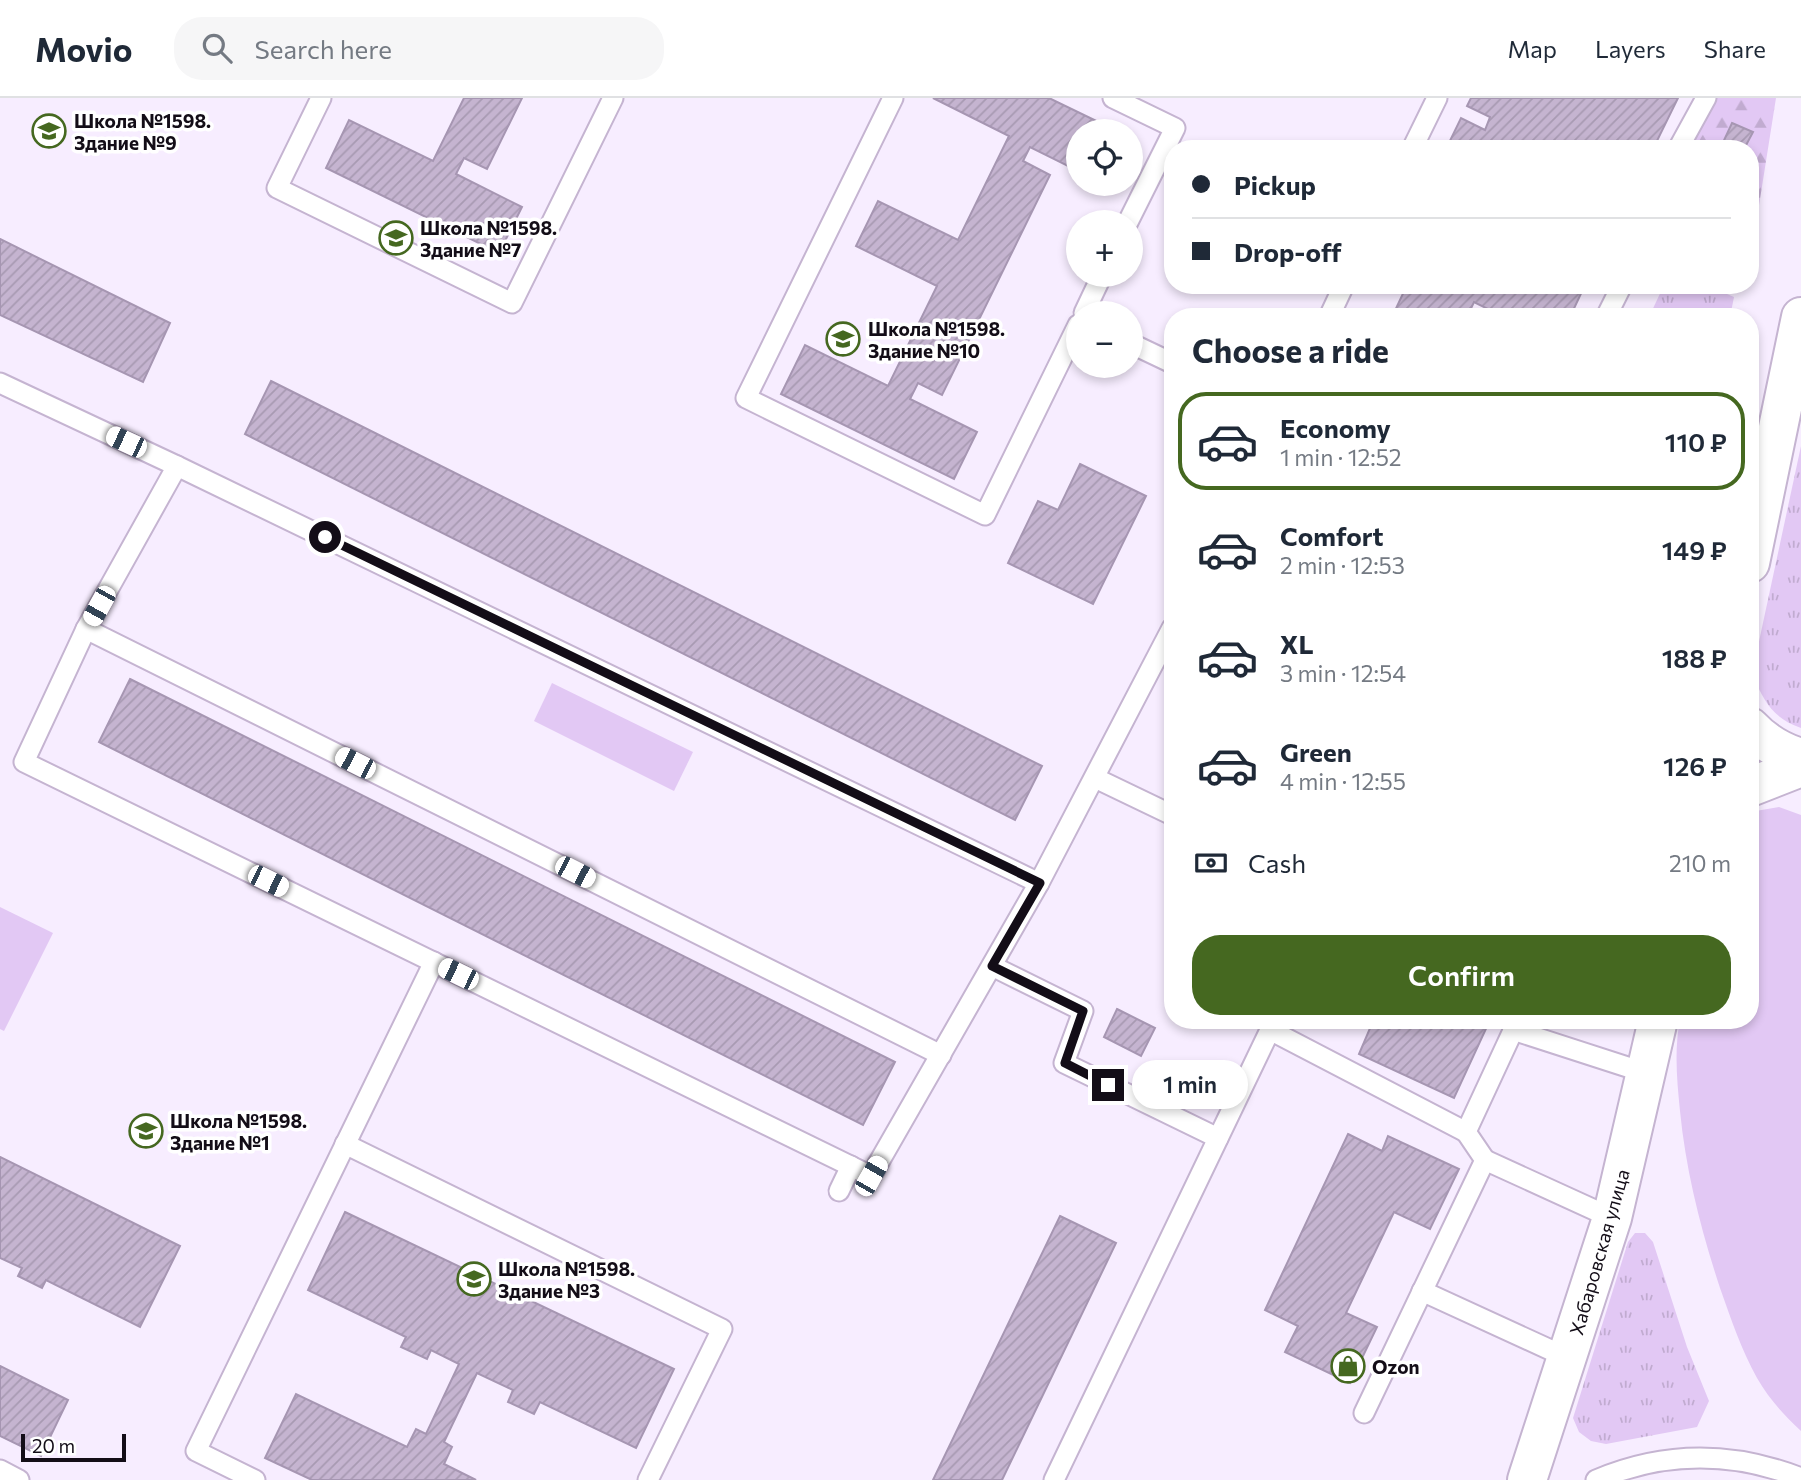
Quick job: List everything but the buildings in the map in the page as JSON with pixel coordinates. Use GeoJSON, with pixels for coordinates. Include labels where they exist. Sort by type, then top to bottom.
{"type":"FeatureCollection","features":[{"type":"Feature","properties":{"kind":"main road"},"geometry":{"type":"LineString","coordinates":[[1760,457],[1801,317]]}},
{"type":"Feature","properties":{"kind":"main road"},"geometry":{"type":"LineString","coordinates":[[1759,736],[1786,754],[1801,758]]}},
{"type":"Feature","properties":{"kind":"main road"},"geometry":{"type":"LineString","coordinates":[[1759,783],[1801,767]]}},
{"type":"Feature","properties":{"kind":"main road","name":"Хабаровская улица"},"geometry":{"type":"LineString","coordinates":[[1527,1480],[1612,1218],[1656,1029]]}},
{"type":"Feature","properties":{"kind":"lane"},"geometry":{"type":"LineString","coordinates":[[321,98],[277,188],[512,303],[613,98]]}},
{"type":"Feature","properties":{"kind":"lane"},"geometry":{"type":"LineString","coordinates":[[893,98],[746,398],[985,515],[1066,349]]}},
{"type":"Feature","properties":{"kind":"lane"},"geometry":{"type":"LineString","coordinates":[[1113,98],[1175,128],[1169,140]]}},
{"type":"Feature","properties":{"kind":"lane"},"geometry":{"type":"LineString","coordinates":[[1416,140],[1437,98]]}},
{"type":"Feature","properties":{"kind":"lane"},"geometry":{"type":"LineString","coordinates":[[1683,140],[1706,98]]}},
{"type":"Feature","properties":{"kind":"lane"},"geometry":{"type":"LineString","coordinates":[[1134,210],[1164,150]]}},
{"type":"Feature","properties":{"kind":"lane"},"geometry":{"type":"LineString","coordinates":[[1143,349],[1164,359]]}},
{"type":"Feature","properties":{"kind":"lane"},"geometry":{"type":"LineString","coordinates":[[0,383],[1040,883]]}},
{"type":"Feature","properties":{"kind":"lane"},"geometry":{"type":"LineString","coordinates":[[177,466],[86,629],[24,762],[871,1176],[1040,883],[1164,644]]}},
{"type":"Feature","properties":{"kind":"lane"},"geometry":{"type":"LineString","coordinates":[[86,629],[941,1055]]}},
{"type":"Feature","properties":{"kind":"lane"},"geometry":{"type":"LineString","coordinates":[[1095,778],[1164,812]]}},
{"type":"Feature","properties":{"kind":"lane"},"geometry":{"type":"LineString","coordinates":[[255,1480],[196,1451],[434,962]]}},
{"type":"Feature","properties":{"kind":"lane"},"geometry":{"type":"LineString","coordinates":[[992,966],[1083,1011],[1065,1063],[1218,1138]]}},
{"type":"Feature","properties":{"kind":"lane"},"geometry":{"type":"LineString","coordinates":[[1466,1132],[1514,1029]]}},
{"type":"Feature","properties":{"kind":"lane"},"geometry":{"type":"LineString","coordinates":[[1527,1029],[1646,1073]]}},
{"type":"Feature","properties":{"kind":"lane"},"geometry":{"type":"LineString","coordinates":[[1054,1480],[1270,1030],[1466,1132],[1485,1160],[1612,1218]]}},
{"type":"Feature","properties":{"kind":"lane"},"geometry":{"type":"LineString","coordinates":[[345,1144],[722,1329],[648,1480]]}},
{"type":"Feature","properties":{"kind":"lane"},"geometry":{"type":"LineString","coordinates":[[1364,1413],[1485,1160]]}},
{"type":"Feature","properties":{"kind":"lane"},"geometry":{"type":"LineString","coordinates":[[839,1191],[851,1166]]}},
{"type":"Feature","properties":{"kind":"lane"},"geometry":{"type":"LineString","coordinates":[[1422,1291],[1568,1358]]}},
{"type":"Feature","properties":{"kind":"lane"},"geometry":{"type":"LineString","coordinates":[[1596,1480],[1654,1462],[1696,1457],[1737,1459],[1801,1478]]}},
{"type":"Feature","properties":{"kind":"lane"},"geometry":{"type":"LineString","coordinates":[[0,1470],[19,1480]]}},
{"type":"Feature","properties":{"kind":"green space"},"geometry":{"type":"Polygon","coordinates":[[[1715,98],[1776,98],[1759,205],[1759,140],[1748,140],[1752,132],[1733,123],[1724,140],[1692,140],[1715,98]]]}},
{"type":"Feature","properties":{"kind":"green space"},"geometry":{"type":"Polygon","coordinates":[[[1660,294],[1727,294],[1734,297],[1732,308],[1653,308],[1660,294]]]}},
{"type":"Feature","properties":{"kind":"green space"},"geometry":{"type":"Polygon","coordinates":[[[1801,446],[1801,728],[1776,714],[1759,688],[1759,641],[1801,446]]]}},
{"type":"Feature","properties":{"kind":"green space"},"geometry":{"type":"Polygon","coordinates":[[[552,683],[693,752],[674,791],[534,721],[552,683]]]}},
{"type":"Feature","properties":{"kind":"green space"},"geometry":{"type":"Polygon","coordinates":[[[1779,807],[1801,815],[1801,1431],[1767,1393],[1741,1345],[1720,1288],[1701,1223],[1690,1179],[1679,1100],[1679,1029],[1759,1029],[1759,810],[1779,807]]]}},
{"type":"Feature","properties":{"kind":"green space"},"geometry":{"type":"Polygon","coordinates":[[[0,907],[53,933],[4,1031],[0,1029],[0,907]]]}},
{"type":"Feature","properties":{"kind":"green space"},"geometry":{"type":"Polygon","coordinates":[[[1635,1233],[1645,1233],[1653,1242],[1687,1347],[1709,1401],[1697,1427],[1606,1444],[1591,1441],[1579,1432],[1573,1418],[1628,1242],[1635,1233]]]}},
{"type":"Feature","properties":{"kind":"place","name":"Школа №1598. Здание №9"},"geometry":{"type":"Point","coordinates":[49,131]}},
{"type":"Feature","properties":{"kind":"place","name":"Школа №1598. Здание №7"},"geometry":{"type":"Point","coordinates":[396,238]}},
{"type":"Feature","properties":{"kind":"place","name":"Школа №1598. Здание №10"},"geometry":{"type":"Point","coordinates":[843,339]}},
{"type":"Feature","properties":{"kind":"place","name":"Школа №1598. Здание №1"},"geometry":{"type":"Point","coordinates":[146,1131]}},
{"type":"Feature","properties":{"kind":"place","name":"Школа №1598. Здание №3"},"geometry":{"type":"Point","coordinates":[474,1279]}},
{"type":"Feature","properties":{"kind":"place","name":"Ozon"},"geometry":{"type":"Point","coordinates":[1348,1366]}},
{"type":"Feature","properties":{"kind":"route"},"geometry":{"type":"LineString","coordinates":[[325,537],[1040,883],[992,966],[1083,1011],[1065,1063],[1108,1085]]}}]}
